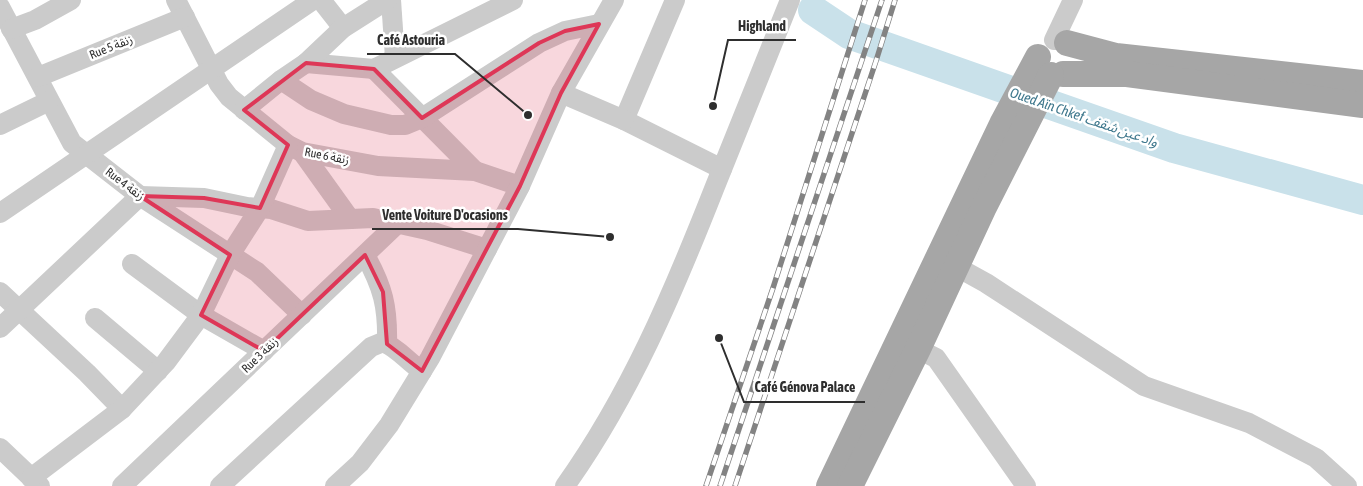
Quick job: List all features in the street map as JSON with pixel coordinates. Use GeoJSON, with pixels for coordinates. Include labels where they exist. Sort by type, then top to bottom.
{"type":"FeatureCollection","features":[{"type":"Feature","properties":{"kind":"main road"},"geometry":{"type":"LineString","coordinates":[[1049,66],[1116,56],[1363,83]]}},
{"type":"Feature","properties":{"kind":"main road"},"geometry":{"type":"LineString","coordinates":[[1049,66],[1127,74],[1363,105]]}},
{"type":"Feature","properties":{"kind":"main road"},"geometry":{"type":"LineString","coordinates":[[829,486],[1012,128],[1049,66]]}},
{"type":"Feature","properties":{"kind":"main road"},"geometry":{"type":"LineString","coordinates":[[850,486],[957,267],[1012,128]]}},
{"type":"Feature","properties":{"kind":"street"},"geometry":{"type":"LineString","coordinates":[[11,29],[35,20],[71,0]]}},
{"type":"Feature","properties":{"kind":"street"},"geometry":{"type":"LineString","coordinates":[[0,213],[313,0]]}},
{"type":"Feature","properties":{"kind":"street"},"geometry":{"type":"LineString","coordinates":[[321,0],[343,28]]}},
{"type":"Feature","properties":{"kind":"street"},"geometry":{"type":"LineString","coordinates":[[244,110],[281,80],[306,63],[343,28],[389,0],[395,58]]}},
{"type":"Feature","properties":{"kind":"street"},"geometry":{"type":"LineString","coordinates":[[306,63],[374,68],[513,0]]}},
{"type":"Feature","properties":{"kind":"street"},"geometry":{"type":"LineString","coordinates":[[335,486],[360,463],[389,425],[422,371],[520,186],[561,93],[614,0]]}},
{"type":"Feature","properties":{"kind":"street"},"geometry":{"type":"LineString","coordinates":[[624,120],[675,0]]}},
{"type":"Feature","properties":{"kind":"street"},"geometry":{"type":"LineString","coordinates":[[565,486],[606,424],[640,361],[672,292],[790,0]]}},
{"type":"Feature","properties":{"kind":"street"},"geometry":{"type":"LineString","coordinates":[[1049,66],[1073,0]]}},
{"type":"Feature","properties":{"kind":"street","name":"Rue 4 زنقة"},"geometry":{"type":"LineString","coordinates":[[0,7],[72,143],[140,196],[257,272],[302,314]]}},
{"type":"Feature","properties":{"kind":"street","name":"Rue 6 زنقة"},"geometry":{"type":"LineString","coordinates":[[181,9],[218,84],[244,110],[295,149],[378,166],[475,171],[520,186]]}},
{"type":"Feature","properties":{"kind":"street","name":"Rue 5 زنقة"},"geometry":{"type":"LineString","coordinates":[[38,78],[181,9]]}},
{"type":"Feature","properties":{"kind":"street"},"geometry":{"type":"LineString","coordinates":[[281,80],[311,100],[344,114],[391,125],[405,125],[422,118],[539,43],[565,31],[599,24]]}},
{"type":"Feature","properties":{"kind":"street"},"geometry":{"type":"LineString","coordinates":[[374,68],[475,171]]}},
{"type":"Feature","properties":{"kind":"street"},"geometry":{"type":"LineString","coordinates":[[561,93],[624,120],[722,169]]}},
{"type":"Feature","properties":{"kind":"street"},"geometry":{"type":"LineString","coordinates":[[0,125],[49,101]]}},
{"type":"Feature","properties":{"kind":"street"},"geometry":{"type":"LineString","coordinates":[[0,448],[35,482],[122,409],[158,371],[201,315],[230,255],[295,149],[350,219]]}},
{"type":"Feature","properties":{"kind":"street"},"geometry":{"type":"LineString","coordinates":[[0,328],[140,196],[204,198],[284,212],[308,221],[321,222],[373,218],[427,230],[487,249]]}},
{"type":"Feature","properties":{"kind":"street","name":"Rue 3 زنقة"},"geometry":{"type":"LineString","coordinates":[[122,486],[397,224]]}},
{"type":"Feature","properties":{"kind":"street"},"geometry":{"type":"LineString","coordinates":[[365,255],[383,292],[388,321],[387,344]]}},
{"type":"Feature","properties":{"kind":"street"},"geometry":{"type":"LineString","coordinates":[[132,264],[201,315],[264,351]]}},
{"type":"Feature","properties":{"kind":"street"},"geometry":{"type":"LineString","coordinates":[[957,267],[986,283],[1144,386],[1249,423],[1316,458],[1347,486]]}},
{"type":"Feature","properties":{"kind":"street"},"geometry":{"type":"LineString","coordinates":[[0,292],[20,309],[122,409]]}},
{"type":"Feature","properties":{"kind":"street"},"geometry":{"type":"LineString","coordinates":[[96,318],[158,371]]}},
{"type":"Feature","properties":{"kind":"street"},"geometry":{"type":"LineString","coordinates":[[220,486],[371,347],[383,342],[422,371]]}},
{"type":"Feature","properties":{"kind":"street"},"geometry":{"type":"LineString","coordinates":[[918,349],[936,358],[1018,482]]}},
{"type":"Feature","properties":{"kind":"highlighted area"},"geometry":{"type":"Polygon","coordinates":[[[599,24],[561,93],[520,186],[422,371],[387,344],[383,292],[365,255],[264,351],[201,315],[230,255],[140,196],[204,198],[260,208],[288,145],[244,110],[306,63],[374,69],[422,118],[539,43],[565,31],[599,24]]]}},
{"type":"Feature","properties":{"kind":"waterway","name":"Oued Aïn Chkef واد عين شقف"},"geometry":{"type":"LineString","coordinates":[[813,10],[849,34],[1174,148],[1363,200]]}},
{"type":"Feature","properties":{"kind":"railway"},"geometry":{"type":"LineString","coordinates":[[706,486],[773,288],[865,0]]}},
{"type":"Feature","properties":{"kind":"railway"},"geometry":{"type":"LineString","coordinates":[[720,486],[882,0]]}},
{"type":"Feature","properties":{"kind":"railway"},"geometry":{"type":"LineString","coordinates":[[735,486],[895,0]]}},
{"type":"Feature","properties":{"kind":"place","name":"Highland"},"geometry":{"type":"Point","coordinates":[713,106]}},
{"type":"Feature","properties":{"kind":"place","name":"Café Astouria"},"geometry":{"type":"Point","coordinates":[528,115]}},
{"type":"Feature","properties":{"kind":"place","name":"Vente Voiture D'ocasions"},"geometry":{"type":"Point","coordinates":[610,237]}},
{"type":"Feature","properties":{"kind":"place","name":"Café Génova Palace"},"geometry":{"type":"Point","coordinates":[719,338]}}]}
